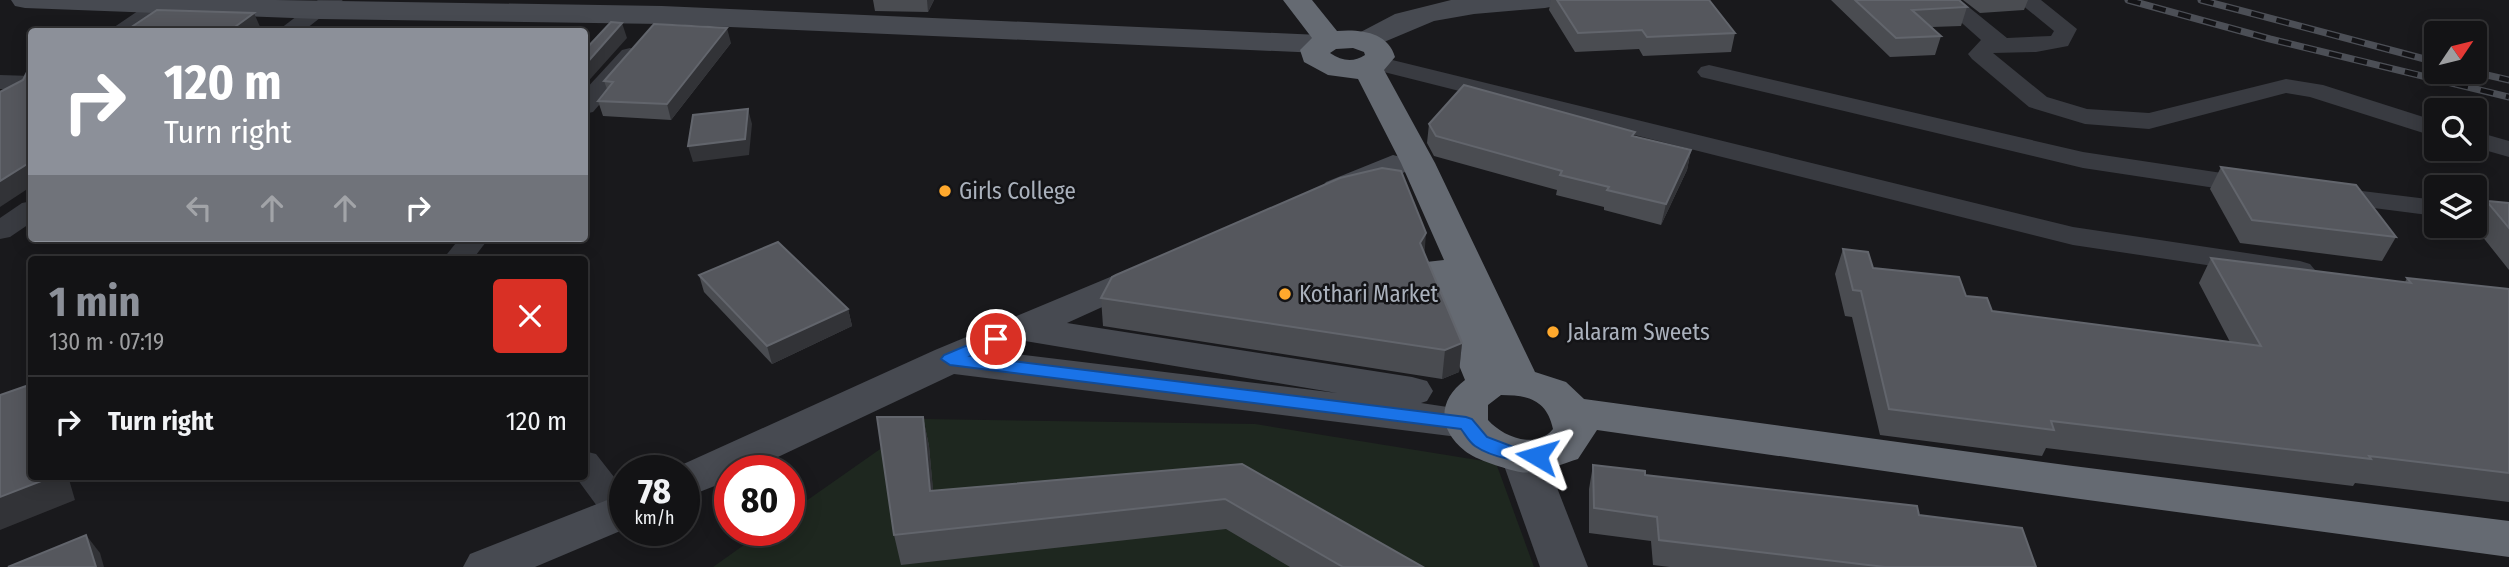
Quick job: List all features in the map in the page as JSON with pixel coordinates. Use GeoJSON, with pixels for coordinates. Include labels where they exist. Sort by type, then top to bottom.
{"type":"FeatureCollection","features":[{"type":"Feature","properties":{"kind":"highway"},"geometry":{"type":"LineString","coordinates":[[1297,0],[1350,52],[1418,163],[1485,397],[1481,441],[1523,457],[1562,447],[1574,422]]}},
{"type":"Feature","properties":{"kind":"highway"},"geometry":{"type":"LineString","coordinates":[[1328,0],[1485,397]]}},
{"type":"Feature","properties":{"kind":"highway"},"geometry":{"type":"LineString","coordinates":[[1485,397],[1531,383],[1557,394],[1574,422]]}},
{"type":"Feature","properties":{"kind":"highway"},"geometry":{"type":"LineString","coordinates":[[1574,422],[2073,482],[2509,539]]}},
{"type":"Feature","properties":{"kind":"highway"},"geometry":{"type":"LineString","coordinates":[[1574,422],[2509,558]]}},
{"type":"Feature","properties":{"kind":"main road"},"geometry":{"type":"LineString","coordinates":[[25,0],[662,15],[1350,52],[1383,28],[1413,16],[1444,10],[1545,0]]}},
{"type":"Feature","properties":{"kind":"main road"},"geometry":{"type":"LineString","coordinates":[[1312,201],[1392,165]]}},
{"type":"Feature","properties":{"kind":"main road"},"geometry":{"type":"LineString","coordinates":[[700,475],[950,359],[1187,256]]}},
{"type":"Feature","properties":{"kind":"main road"},"geometry":{"type":"LineString","coordinates":[[1020,328],[1485,397]]}},
{"type":"Feature","properties":{"kind":"main road"},"geometry":{"type":"LineString","coordinates":[[950,359],[1485,397]]}},
{"type":"Feature","properties":{"kind":"main road"},"geometry":{"type":"LineString","coordinates":[[1523,457],[1564,567]]}},
{"type":"Feature","properties":{"kind":"main road"},"geometry":{"type":"LineString","coordinates":[[500,565],[609,517]]}},
{"type":"Feature","properties":{"kind":"street"},"geometry":{"type":"LineString","coordinates":[[1947,0],[2000,44]]}},
{"type":"Feature","properties":{"kind":"street"},"geometry":{"type":"LineString","coordinates":[[2027,0],[2066,29],[2060,41],[2036,45],[1987,45],[1980,54],[2038,102],[2085,116],[2149,121],[2286,86],[2314,90],[2424,125]]}},
{"type":"Feature","properties":{"kind":"street"},"geometry":{"type":"LineString","coordinates":[[124,28],[163,4]]}},
{"type":"Feature","properties":{"kind":"street"},"geometry":{"type":"LineString","coordinates":[[293,28],[325,5]]}},
{"type":"Feature","properties":{"kind":"street"},"geometry":{"type":"LineString","coordinates":[[588,101],[662,15]]}},
{"type":"Feature","properties":{"kind":"street"},"geometry":{"type":"LineString","coordinates":[[1350,52],[2073,236],[2328,274]]}},
{"type":"Feature","properties":{"kind":"street"},"geometry":{"type":"LineString","coordinates":[[1709,72],[2083,160],[2274,188]]}},
{"type":"Feature","properties":{"kind":"street"},"geometry":{"type":"LineString","coordinates":[[0,82],[28,84]]}},
{"type":"Feature","properties":{"kind":"street"},"geometry":{"type":"LineString","coordinates":[[0,104],[28,86]]}},
{"type":"Feature","properties":{"kind":"street"},"geometry":{"type":"LineString","coordinates":[[2083,160],[2085,116]]}},
{"type":"Feature","properties":{"kind":"street"},"geometry":{"type":"LineString","coordinates":[[2487,143],[2509,149]]}},
{"type":"Feature","properties":{"kind":"street"},"geometry":{"type":"LineString","coordinates":[[2301,192],[2424,207]]}},
{"type":"Feature","properties":{"kind":"street"},"geometry":{"type":"LineString","coordinates":[[0,231],[28,212]]}},
{"type":"Feature","properties":{"kind":"street"},"geometry":{"type":"LineString","coordinates":[[460,256],[472,242]]}},
{"type":"Feature","properties":{"kind":"street"},"geometry":{"type":"LineString","coordinates":[[588,468],[609,494]]}},
{"type":"Feature","properties":{"kind":"shaded area"},"geometry":{"type":"Polygon","coordinates":[[[923,419],[1255,424],[1496,463],[1534,567],[713,567],[743,546],[805,546],[805,502],[923,419]]]}},
{"type":"Feature","properties":{"kind":"building"},"geometry":{"type":"Polygon","coordinates":[[[1557,0],[1709,0],[1735,33],[1647,37],[1642,30],[1578,33],[1557,0]]]}},
{"type":"Feature","properties":{"kind":"building"},"geometry":{"type":"Polygon","coordinates":[[[1855,0],[1959,0],[1967,7],[1912,10],[1941,36],[1896,38],[1855,0]]]}},
{"type":"Feature","properties":{"kind":"building"},"geometry":{"type":"Polygon","coordinates":[[[157,10],[254,13],[233,28],[130,28],[157,10]]]}},
{"type":"Feature","properties":{"kind":"building"},"geometry":{"type":"Polygon","coordinates":[[[611,22],[622,23],[588,61],[588,47],[611,22]]]}},
{"type":"Feature","properties":{"kind":"building"},"geometry":{"type":"Polygon","coordinates":[[[654,24],[727,28],[667,104],[598,101],[613,82],[604,81],[654,24]]]}},
{"type":"Feature","properties":{"kind":"building"},"geometry":{"type":"Polygon","coordinates":[[[28,72],[28,164],[0,181],[0,92],[23,80],[28,72]]]}},
{"type":"Feature","properties":{"kind":"building"},"geometry":{"type":"Polygon","coordinates":[[[1464,85],[1635,132],[1632,136],[1691,150],[1666,204],[1607,190],[1609,187],[1560,175],[1562,171],[1436,136],[1429,124],[1464,85]]]}},
{"type":"Feature","properties":{"kind":"building"},"geometry":{"type":"Polygon","coordinates":[[[748,109],[745,139],[688,146],[693,115],[748,109]]]}},
{"type":"Feature","properties":{"kind":"building"},"geometry":{"type":"Polygon","coordinates":[[[2221,167],[2356,185],[2396,237],[2252,220],[2221,167]]]}},
{"type":"Feature","properties":{"kind":"building","name":"Kothari Market"},"geometry":{"type":"Polygon","coordinates":[[[1382,168],[1401,171],[1426,233],[1420,243],[1462,343],[1445,350],[1101,298],[1112,277],[1116,275],[1340,178],[1382,168]]]}},
{"type":"Feature","properties":{"kind":"building"},"geometry":{"type":"Polygon","coordinates":[[[2487,194],[2488,201],[2509,203],[2509,228],[2487,202],[2487,194]]]}},
{"type":"Feature","properties":{"kind":"building"},"geometry":{"type":"Polygon","coordinates":[[[778,242],[848,309],[767,346],[699,275],[778,242]]]}},
{"type":"Feature","properties":{"kind":"building"},"geometry":{"type":"Polygon","coordinates":[[[1843,249],[1868,252],[1873,268],[1959,277],[1966,296],[1987,298],[1992,311],[2261,346],[2211,258],[2411,283],[2407,278],[2509,289],[2509,473],[2051,421],[2054,430],[1889,409],[1861,291],[1853,290],[1843,249]]]}},
{"type":"Feature","properties":{"kind":"building"},"geometry":{"type":"Polygon","coordinates":[[[28,385],[28,480],[44,480],[0,497],[0,395],[28,385]]]}},
{"type":"Feature","properties":{"kind":"building"},"geometry":{"type":"Polygon","coordinates":[[[877,417],[923,417],[930,491],[1242,464],[1423,567],[1343,567],[1225,499],[894,535],[877,417]]]}},
{"type":"Feature","properties":{"kind":"building"},"geometry":{"type":"Polygon","coordinates":[[[1593,465],[1645,471],[1645,475],[1917,506],[1919,515],[2022,528],[2036,567],[1885,567],[1659,540],[1657,517],[1594,508],[1593,465]]]}},
{"type":"Feature","properties":{"kind":"building"},"geometry":{"type":"Polygon","coordinates":[[[86,535],[96,567],[8,567],[86,535]]]}},
{"type":"Feature","properties":{"kind":"railway"},"geometry":{"type":"LineString","coordinates":[[2128,0],[2270,39],[2509,97]]}},
{"type":"Feature","properties":{"kind":"railway"},"geometry":{"type":"LineString","coordinates":[[2201,0],[2424,59]]}},
{"type":"Feature","properties":{"kind":"railway"},"geometry":{"type":"LineString","coordinates":[[2487,75],[2509,80]]}},
{"type":"Feature","properties":{"kind":"place","name":"Girls College"},"geometry":{"type":"Point","coordinates":[945,191]}},
{"type":"Feature","properties":{"kind":"place","name":"Kothari Market"},"geometry":{"type":"Point","coordinates":[1285,294]}},
{"type":"Feature","properties":{"kind":"place","name":"Jalaram Sweets"},"geometry":{"type":"Point","coordinates":[1553,332]}},
{"type":"Feature","properties":{"kind":"route"},"geometry":{"type":"LineString","coordinates":[[996,339],[950,359],[1466,423],[1481,441],[1507,453],[1523,457],[1537,456]]}}]}
